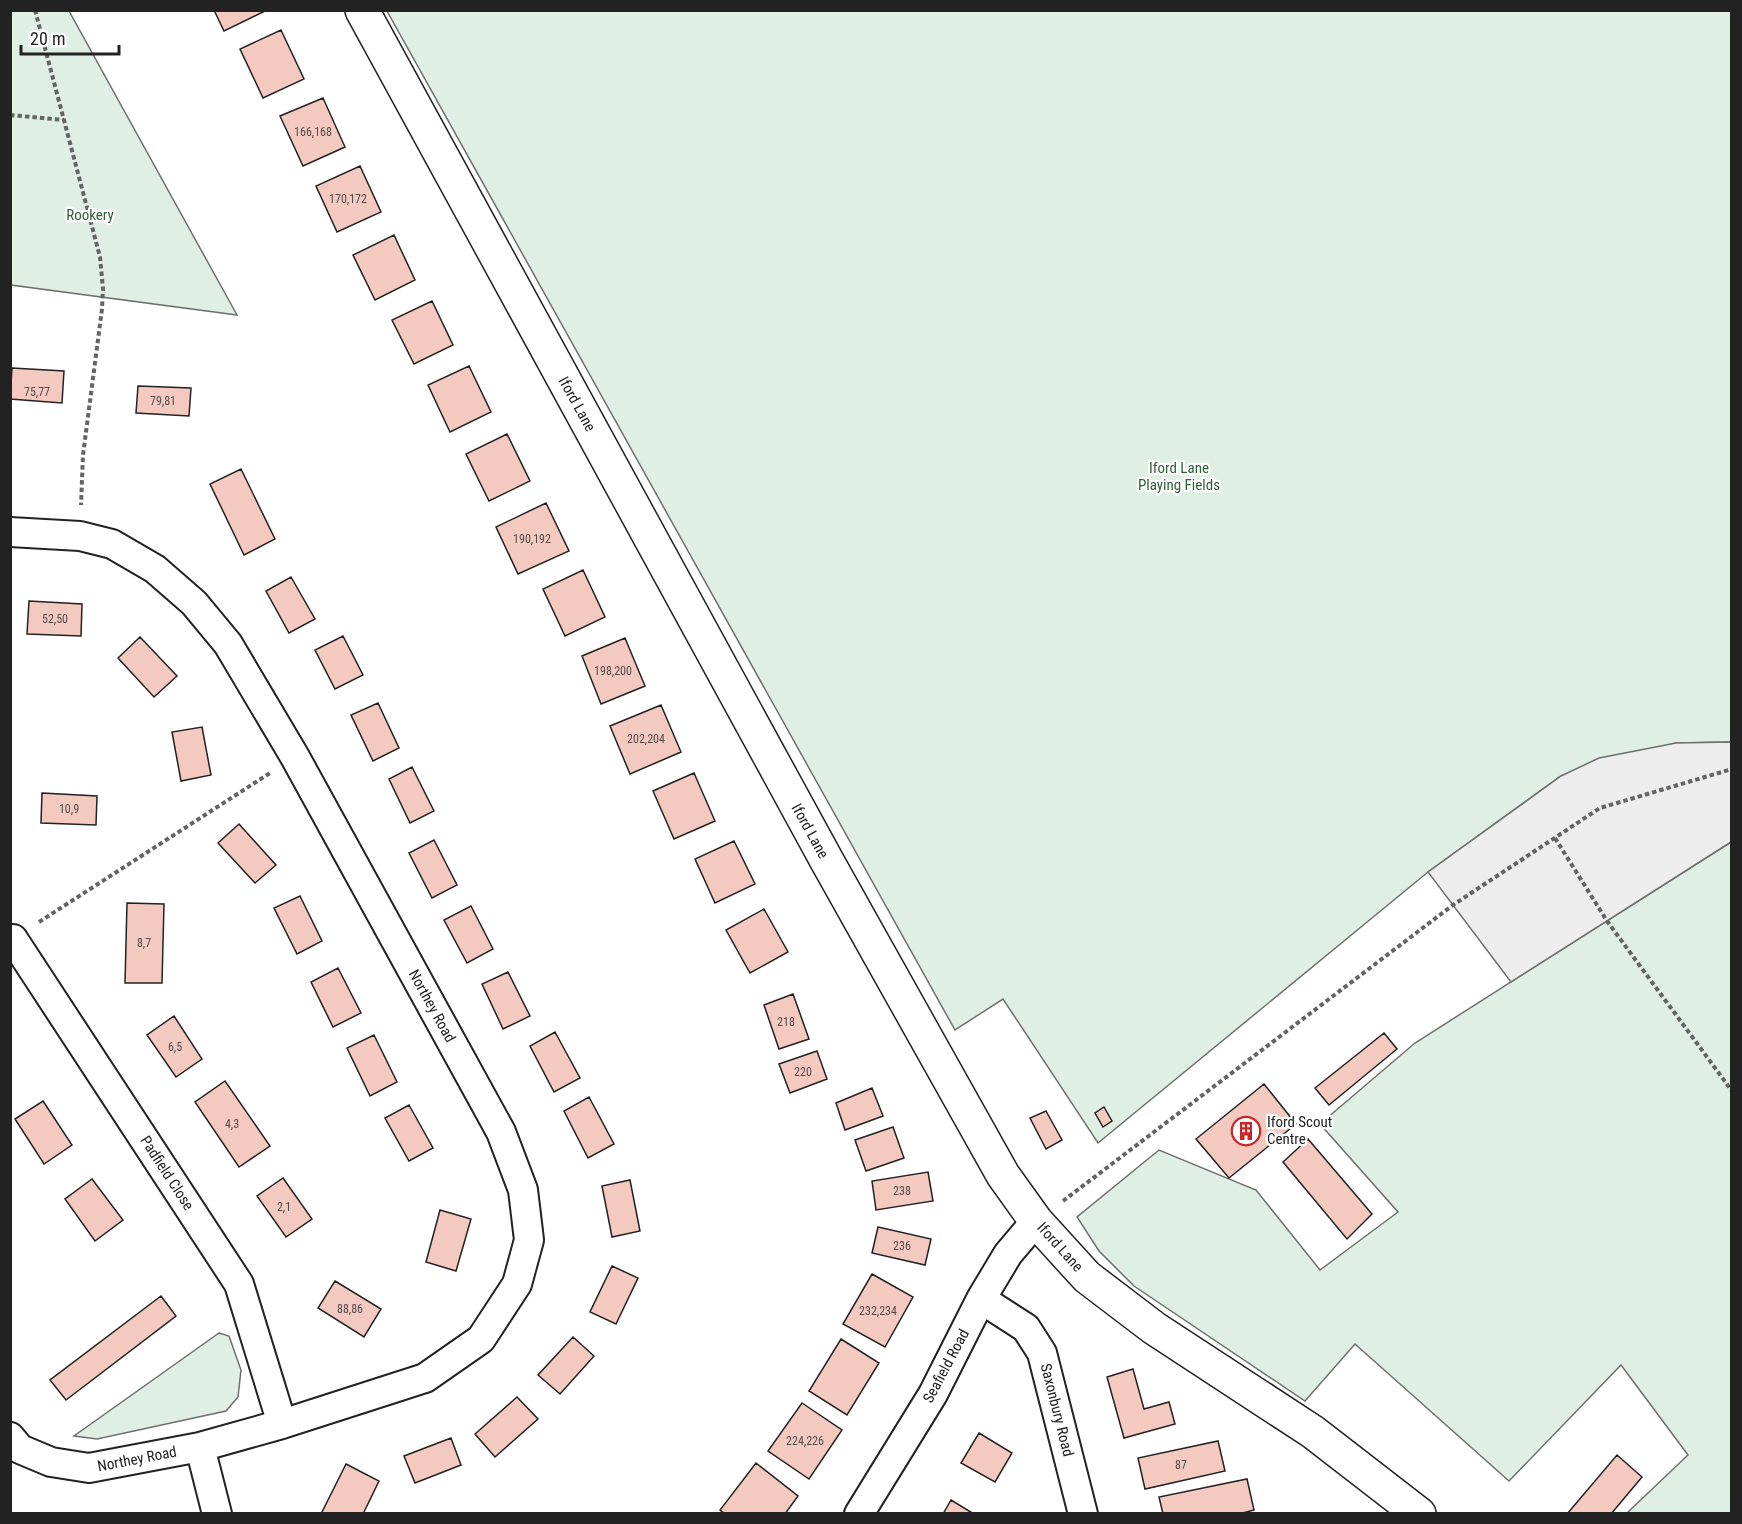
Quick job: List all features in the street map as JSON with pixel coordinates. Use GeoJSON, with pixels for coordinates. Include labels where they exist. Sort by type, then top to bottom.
{"type":"FeatureCollection","features":[{"type":"Feature","properties":{"kind":"street","name":"Iford Lane"},"geometry":{"type":"LineString","coordinates":[[362,10],[826,861],[1004,1175],[1036,1221],[1088,1277],[1154,1328],[1313,1432],[1419,1514]]}},
{"type":"Feature","properties":{"kind":"street","name":"Northey Road"},"geometry":{"type":"LineString","coordinates":[[10,532],[80,536],[112,544],[155,569],[194,603],[228,644],[295,757],[501,1132],[524,1190],[530,1240],[518,1284],[481,1339],[425,1378],[282,1424],[200,1447],[89,1468],[51,1462],[20,1449],[10,1437]]}},
{"type":"Feature","properties":{"kind":"street","name":"Padfield Close"},"geometry":{"type":"LineString","coordinates":[[13,939],[239,1284],[282,1424]]}},
{"type":"Feature","properties":{"kind":"street","name":"Seafield Road"},"geometry":{"type":"LineString","coordinates":[[859,1514],[933,1394],[981,1299],[1008,1254],[1036,1221]]}},
{"type":"Feature","properties":{"kind":"street","name":"Saxonbury Road"},"geometry":{"type":"LineString","coordinates":[[981,1299],[1026,1328],[1042,1353],[1083,1514]]}},
{"type":"Feature","properties":{"kind":"street"},"geometry":{"type":"LineString","coordinates":[[200,1447],[217,1514]]}},
{"type":"Feature","properties":{"kind":"path"},"geometry":{"type":"LineString","coordinates":[[35,10],[100,257],[103,289],[83,455],[80,536]]}},
{"type":"Feature","properties":{"kind":"path"},"geometry":{"type":"LineString","coordinates":[[10,115],[64,120]]}},
{"type":"Feature","properties":{"kind":"path"},"geometry":{"type":"LineString","coordinates":[[13,939],[295,757]]}},
{"type":"Feature","properties":{"kind":"path"},"geometry":{"type":"LineString","coordinates":[[1036,1221],[1453,905],[1600,808],[1731,770]]}},
{"type":"Feature","properties":{"kind":"path"},"geometry":{"type":"LineString","coordinates":[[1555,838],[1607,921],[1731,1091]]}},
{"type":"Feature","properties":{"kind":"green space","name":"Rookery"},"geometry":{"type":"Polygon","coordinates":[[[11,10],[69,11],[237,315],[11,285],[11,10]]]}},
{"type":"Feature","properties":{"kind":"green space","name":"Iford Lane Playing Fields"},"geometry":{"type":"Polygon","coordinates":[[[387,11],[1731,11],[1731,742],[1676,743],[1561,776],[1428,872],[1098,1143],[1003,999],[955,1030],[387,11]]]}},
{"type":"Feature","properties":{"kind":"green space"},"geometry":{"type":"Polygon","coordinates":[[[1731,842],[1731,1513],[1627,1513],[1688,1455],[1621,1365],[1509,1481],[1355,1344],[1305,1401],[1134,1286],[1099,1251],[1077,1217],[1159,1150],[1256,1190],[1320,1270],[1398,1212],[1320,1124],[1415,1043],[1731,842]]]}},
{"type":"Feature","properties":{"kind":"green space"},"geometry":{"type":"Polygon","coordinates":[[[219,1333],[229,1336],[241,1370],[238,1397],[226,1411],[97,1439],[74,1436],[219,1333]]]}},
{"type":"Feature","properties":{"kind":"shaded area"},"geometry":{"type":"Polygon","coordinates":[[[1731,742],[1731,842],[1511,982],[1428,872],[1561,776],[1599,758],[1676,743],[1731,742]]]}},
{"type":"Feature","properties":{"kind":"building"},"geometry":{"type":"Polygon","coordinates":[[[214,10],[265,10],[265,11],[224,31],[214,10]]]}},
{"type":"Feature","properties":{"kind":"building"},"geometry":{"type":"Polygon","coordinates":[[[281,30],[304,79],[263,98],[240,49],[281,30]]]}},
{"type":"Feature","properties":{"kind":"building"},"geometry":{"type":"Polygon","coordinates":[[[323,98],[345,147],[303,166],[280,116],[323,98]]]}},
{"type":"Feature","properties":{"kind":"building"},"geometry":{"type":"Polygon","coordinates":[[[360,166],[381,212],[337,232],[316,186],[360,166]]]}},
{"type":"Feature","properties":{"kind":"building"},"geometry":{"type":"Polygon","coordinates":[[[394,235],[415,280],[375,300],[353,255],[394,235]]]}},
{"type":"Feature","properties":{"kind":"building"},"geometry":{"type":"Polygon","coordinates":[[[432,301],[453,345],[414,364],[392,320],[432,301]]]}},
{"type":"Feature","properties":{"kind":"building"},"geometry":{"type":"Polygon","coordinates":[[[469,366],[491,412],[450,432],[428,385],[469,366]]]}},
{"type":"Feature","properties":{"kind":"building"},"geometry":{"type":"Polygon","coordinates":[[[12,368],[64,371],[62,403],[10,399],[12,368]]]}},
{"type":"Feature","properties":{"kind":"building"},"geometry":{"type":"Polygon","coordinates":[[[138,386],[191,388],[189,416],[136,413],[138,386]]]}},
{"type":"Feature","properties":{"kind":"building"},"geometry":{"type":"Polygon","coordinates":[[[507,434],[530,481],[489,501],[466,454],[507,434]]]}},
{"type":"Feature","properties":{"kind":"building"},"geometry":{"type":"Polygon","coordinates":[[[241,469],[275,539],[244,555],[210,484],[241,469]]]}},
{"type":"Feature","properties":{"kind":"building"},"geometry":{"type":"Polygon","coordinates":[[[546,503],[569,551],[518,574],[496,527],[546,503]]]}},
{"type":"Feature","properties":{"kind":"building"},"geometry":{"type":"Polygon","coordinates":[[[583,570],[605,617],[565,636],[543,589],[583,570]]]}},
{"type":"Feature","properties":{"kind":"building"},"geometry":{"type":"Polygon","coordinates":[[[291,577],[315,619],[289,633],[266,591],[291,577]]]}},
{"type":"Feature","properties":{"kind":"building"},"geometry":{"type":"Polygon","coordinates":[[[29,601],[82,604],[81,636],[27,634],[29,601]]]}},
{"type":"Feature","properties":{"kind":"building"},"geometry":{"type":"Polygon","coordinates":[[[343,636],[363,675],[335,689],[315,650],[343,636]]]}},
{"type":"Feature","properties":{"kind":"building"},"geometry":{"type":"Polygon","coordinates":[[[140,637],[177,676],[154,697],[118,658],[140,637]]]}},
{"type":"Feature","properties":{"kind":"building"},"geometry":{"type":"Polygon","coordinates":[[[625,638],[645,686],[601,704],[582,656],[625,638]]]}},
{"type":"Feature","properties":{"kind":"building"},"geometry":{"type":"Polygon","coordinates":[[[378,703],[399,748],[373,761],[351,715],[378,703]]]}},
{"type":"Feature","properties":{"kind":"building"},"geometry":{"type":"Polygon","coordinates":[[[661,705],[681,752],[630,774],[610,726],[661,705]]]}},
{"type":"Feature","properties":{"kind":"building"},"geometry":{"type":"Polygon","coordinates":[[[202,727],[211,775],[181,781],[172,732],[202,727]]]}},
{"type":"Feature","properties":{"kind":"building"},"geometry":{"type":"Polygon","coordinates":[[[412,767],[434,811],[410,823],[389,779],[412,767]]]}},
{"type":"Feature","properties":{"kind":"building"},"geometry":{"type":"Polygon","coordinates":[[[694,773],[715,821],[674,839],[653,791],[694,773]]]}},
{"type":"Feature","properties":{"kind":"building"},"geometry":{"type":"Polygon","coordinates":[[[42,793],[97,796],[96,825],[41,823],[42,793]]]}},
{"type":"Feature","properties":{"kind":"building"},"geometry":{"type":"Polygon","coordinates":[[[239,824],[276,865],[255,883],[218,843],[239,824]]]}},
{"type":"Feature","properties":{"kind":"building"},"geometry":{"type":"Polygon","coordinates":[[[434,840],[457,885],[432,898],[409,853],[434,840]]]}},
{"type":"Feature","properties":{"kind":"building"},"geometry":{"type":"Polygon","coordinates":[[[734,841],[755,884],[715,903],[695,859],[734,841]]]}},
{"type":"Feature","properties":{"kind":"building"},"geometry":{"type":"Polygon","coordinates":[[[300,896],[322,941],[297,954],[274,908],[300,896]]]}},
{"type":"Feature","properties":{"kind":"building"},"geometry":{"type":"Polygon","coordinates":[[[127,903],[164,904],[162,983],[125,983],[127,903]]]}},
{"type":"Feature","properties":{"kind":"building"},"geometry":{"type":"Polygon","coordinates":[[[471,906],[493,949],[467,963],[444,920],[471,906]]]}},
{"type":"Feature","properties":{"kind":"building"},"geometry":{"type":"Polygon","coordinates":[[[764,909],[788,952],[750,973],[726,930],[764,909]]]}},
{"type":"Feature","properties":{"kind":"building"},"geometry":{"type":"Polygon","coordinates":[[[338,968],[361,1013],[333,1027],[311,982],[338,968]]]}},
{"type":"Feature","properties":{"kind":"building"},"geometry":{"type":"Polygon","coordinates":[[[508,972],[530,1016],[503,1029],[482,984],[508,972]]]}},
{"type":"Feature","properties":{"kind":"building"},"geometry":{"type":"Polygon","coordinates":[[[793,994],[809,1039],[779,1049],[764,1005],[793,994]]]}},
{"type":"Feature","properties":{"kind":"building"},"geometry":{"type":"Polygon","coordinates":[[[174,1016],[202,1059],[176,1077],[147,1035],[174,1016]]]}},
{"type":"Feature","properties":{"kind":"building"},"geometry":{"type":"Polygon","coordinates":[[[555,1032],[580,1078],[554,1092],[530,1046],[555,1032]]]}},
{"type":"Feature","properties":{"kind":"building"},"geometry":{"type":"Polygon","coordinates":[[[1384,1033],[1397,1049],[1329,1105],[1315,1088],[1384,1033]]]}},
{"type":"Feature","properties":{"kind":"building"},"geometry":{"type":"Polygon","coordinates":[[[374,1035],[397,1082],[370,1096],[347,1048],[374,1035]]]}},
{"type":"Feature","properties":{"kind":"building"},"geometry":{"type":"Polygon","coordinates":[[[817,1051],[827,1079],[790,1093],[779,1064],[817,1051]]]}},
{"type":"Feature","properties":{"kind":"building"},"geometry":{"type":"Polygon","coordinates":[[[225,1081],[270,1146],[239,1167],[195,1102],[225,1081]]]}},
{"type":"Feature","properties":{"kind":"building","name":"Iford Scout Centre"},"geometry":{"type":"Polygon","coordinates":[[[1264,1084],[1296,1124],[1229,1178],[1196,1139],[1264,1084]]]}},
{"type":"Feature","properties":{"kind":"building"},"geometry":{"type":"Polygon","coordinates":[[[872,1088],[883,1116],[845,1130],[836,1103],[872,1088]]]}},
{"type":"Feature","properties":{"kind":"building"},"geometry":{"type":"Polygon","coordinates":[[[589,1097],[614,1144],[588,1158],[564,1111],[589,1097]]]}},
{"type":"Feature","properties":{"kind":"building"},"geometry":{"type":"Polygon","coordinates":[[[43,1101],[72,1145],[44,1164],[15,1119],[43,1101]]]}},
{"type":"Feature","properties":{"kind":"building"},"geometry":{"type":"Polygon","coordinates":[[[409,1105],[433,1148],[409,1161],[385,1118],[409,1105]]]}},
{"type":"Feature","properties":{"kind":"building"},"geometry":{"type":"Polygon","coordinates":[[[1104,1107],[1112,1121],[1103,1127],[1095,1113],[1104,1107]]]}},
{"type":"Feature","properties":{"kind":"building"},"geometry":{"type":"Polygon","coordinates":[[[1046,1111],[1062,1140],[1046,1149],[1030,1118],[1046,1111]]]}},
{"type":"Feature","properties":{"kind":"building"},"geometry":{"type":"Polygon","coordinates":[[[893,1127],[904,1158],[866,1171],[855,1140],[893,1127]]]}},
{"type":"Feature","properties":{"kind":"building"},"geometry":{"type":"Polygon","coordinates":[[[1308,1139],[1372,1214],[1347,1239],[1283,1162],[1308,1139]]]}},
{"type":"Feature","properties":{"kind":"building"},"geometry":{"type":"Polygon","coordinates":[[[928,1172],[933,1201],[876,1210],[872,1181],[928,1172]]]}},
{"type":"Feature","properties":{"kind":"building"},"geometry":{"type":"Polygon","coordinates":[[[283,1178],[312,1219],[286,1237],[257,1196],[283,1178]]]}},
{"type":"Feature","properties":{"kind":"building"},"geometry":{"type":"Polygon","coordinates":[[[92,1179],[123,1220],[95,1241],[65,1199],[92,1179]]]}},
{"type":"Feature","properties":{"kind":"building"},"geometry":{"type":"Polygon","coordinates":[[[630,1180],[640,1231],[612,1237],[602,1186],[630,1180]]]}},
{"type":"Feature","properties":{"kind":"building"},"geometry":{"type":"Polygon","coordinates":[[[440,1210],[471,1219],[456,1271],[426,1262],[440,1210]]]}},
{"type":"Feature","properties":{"kind":"building"},"geometry":{"type":"Polygon","coordinates":[[[878,1227],[931,1239],[925,1265],[872,1253],[878,1227]]]}},
{"type":"Feature","properties":{"kind":"building"},"geometry":{"type":"Polygon","coordinates":[[[612,1266],[638,1278],[616,1324],[590,1312],[612,1266]]]}},
{"type":"Feature","properties":{"kind":"building"},"geometry":{"type":"Polygon","coordinates":[[[872,1274],[913,1297],[885,1347],[843,1324],[872,1274]]]}},
{"type":"Feature","properties":{"kind":"building"},"geometry":{"type":"Polygon","coordinates":[[[335,1281],[381,1309],[364,1337],[318,1308],[335,1281]]]}},
{"type":"Feature","properties":{"kind":"building"},"geometry":{"type":"Polygon","coordinates":[[[161,1296],[176,1316],[66,1400],[50,1380],[161,1296]]]}},
{"type":"Feature","properties":{"kind":"building"},"geometry":{"type":"Polygon","coordinates":[[[573,1337],[594,1356],[560,1394],[538,1375],[573,1337]]]}},
{"type":"Feature","properties":{"kind":"building"},"geometry":{"type":"Polygon","coordinates":[[[841,1339],[879,1363],[847,1415],[809,1391],[841,1339]]]}},
{"type":"Feature","properties":{"kind":"building"},"geometry":{"type":"Polygon","coordinates":[[[1133,1369],[1144,1409],[1169,1402],[1175,1424],[1124,1438],[1107,1377],[1133,1369]]]}},
{"type":"Feature","properties":{"kind":"building"},"geometry":{"type":"Polygon","coordinates":[[[517,1397],[538,1419],[495,1457],[475,1434],[517,1397]]]}},
{"type":"Feature","properties":{"kind":"building"},"geometry":{"type":"Polygon","coordinates":[[[802,1403],[842,1430],[809,1479],[768,1451],[802,1403]]]}},
{"type":"Feature","properties":{"kind":"building"},"geometry":{"type":"Polygon","coordinates":[[[979,1433],[1012,1453],[995,1482],[961,1463],[979,1433]]]}},
{"type":"Feature","properties":{"kind":"building"},"geometry":{"type":"Polygon","coordinates":[[[451,1438],[461,1465],[415,1483],[404,1456],[451,1438]]]}},
{"type":"Feature","properties":{"kind":"building"},"geometry":{"type":"Polygon","coordinates":[[[1218,1441],[1225,1471],[1145,1489],[1138,1458],[1218,1441]]]}},
{"type":"Feature","properties":{"kind":"building"},"geometry":{"type":"Polygon","coordinates":[[[1617,1455],[1642,1477],[1611,1514],[1567,1514],[1617,1455]]]}},
{"type":"Feature","properties":{"kind":"building"},"geometry":{"type":"Polygon","coordinates":[[[756,1463],[798,1496],[785,1514],[725,1514],[720,1510],[756,1463]]]}},
{"type":"Feature","properties":{"kind":"building"},"geometry":{"type":"Polygon","coordinates":[[[346,1464],[379,1481],[363,1514],[321,1514],[346,1464]]]}},
{"type":"Feature","properties":{"kind":"building"},"geometry":{"type":"Polygon","coordinates":[[[1247,1479],[1254,1510],[1239,1514],[1163,1514],[1159,1497],[1247,1479]]]}},
{"type":"Feature","properties":{"kind":"building"},"geometry":{"type":"Polygon","coordinates":[[[951,1500],[974,1514],[943,1514],[951,1500]]]}},
{"type":"Feature","properties":{"kind":"place","name":"Iford Scout Centre"},"geometry":{"type":"Point","coordinates":[1246,1131]}}]}
